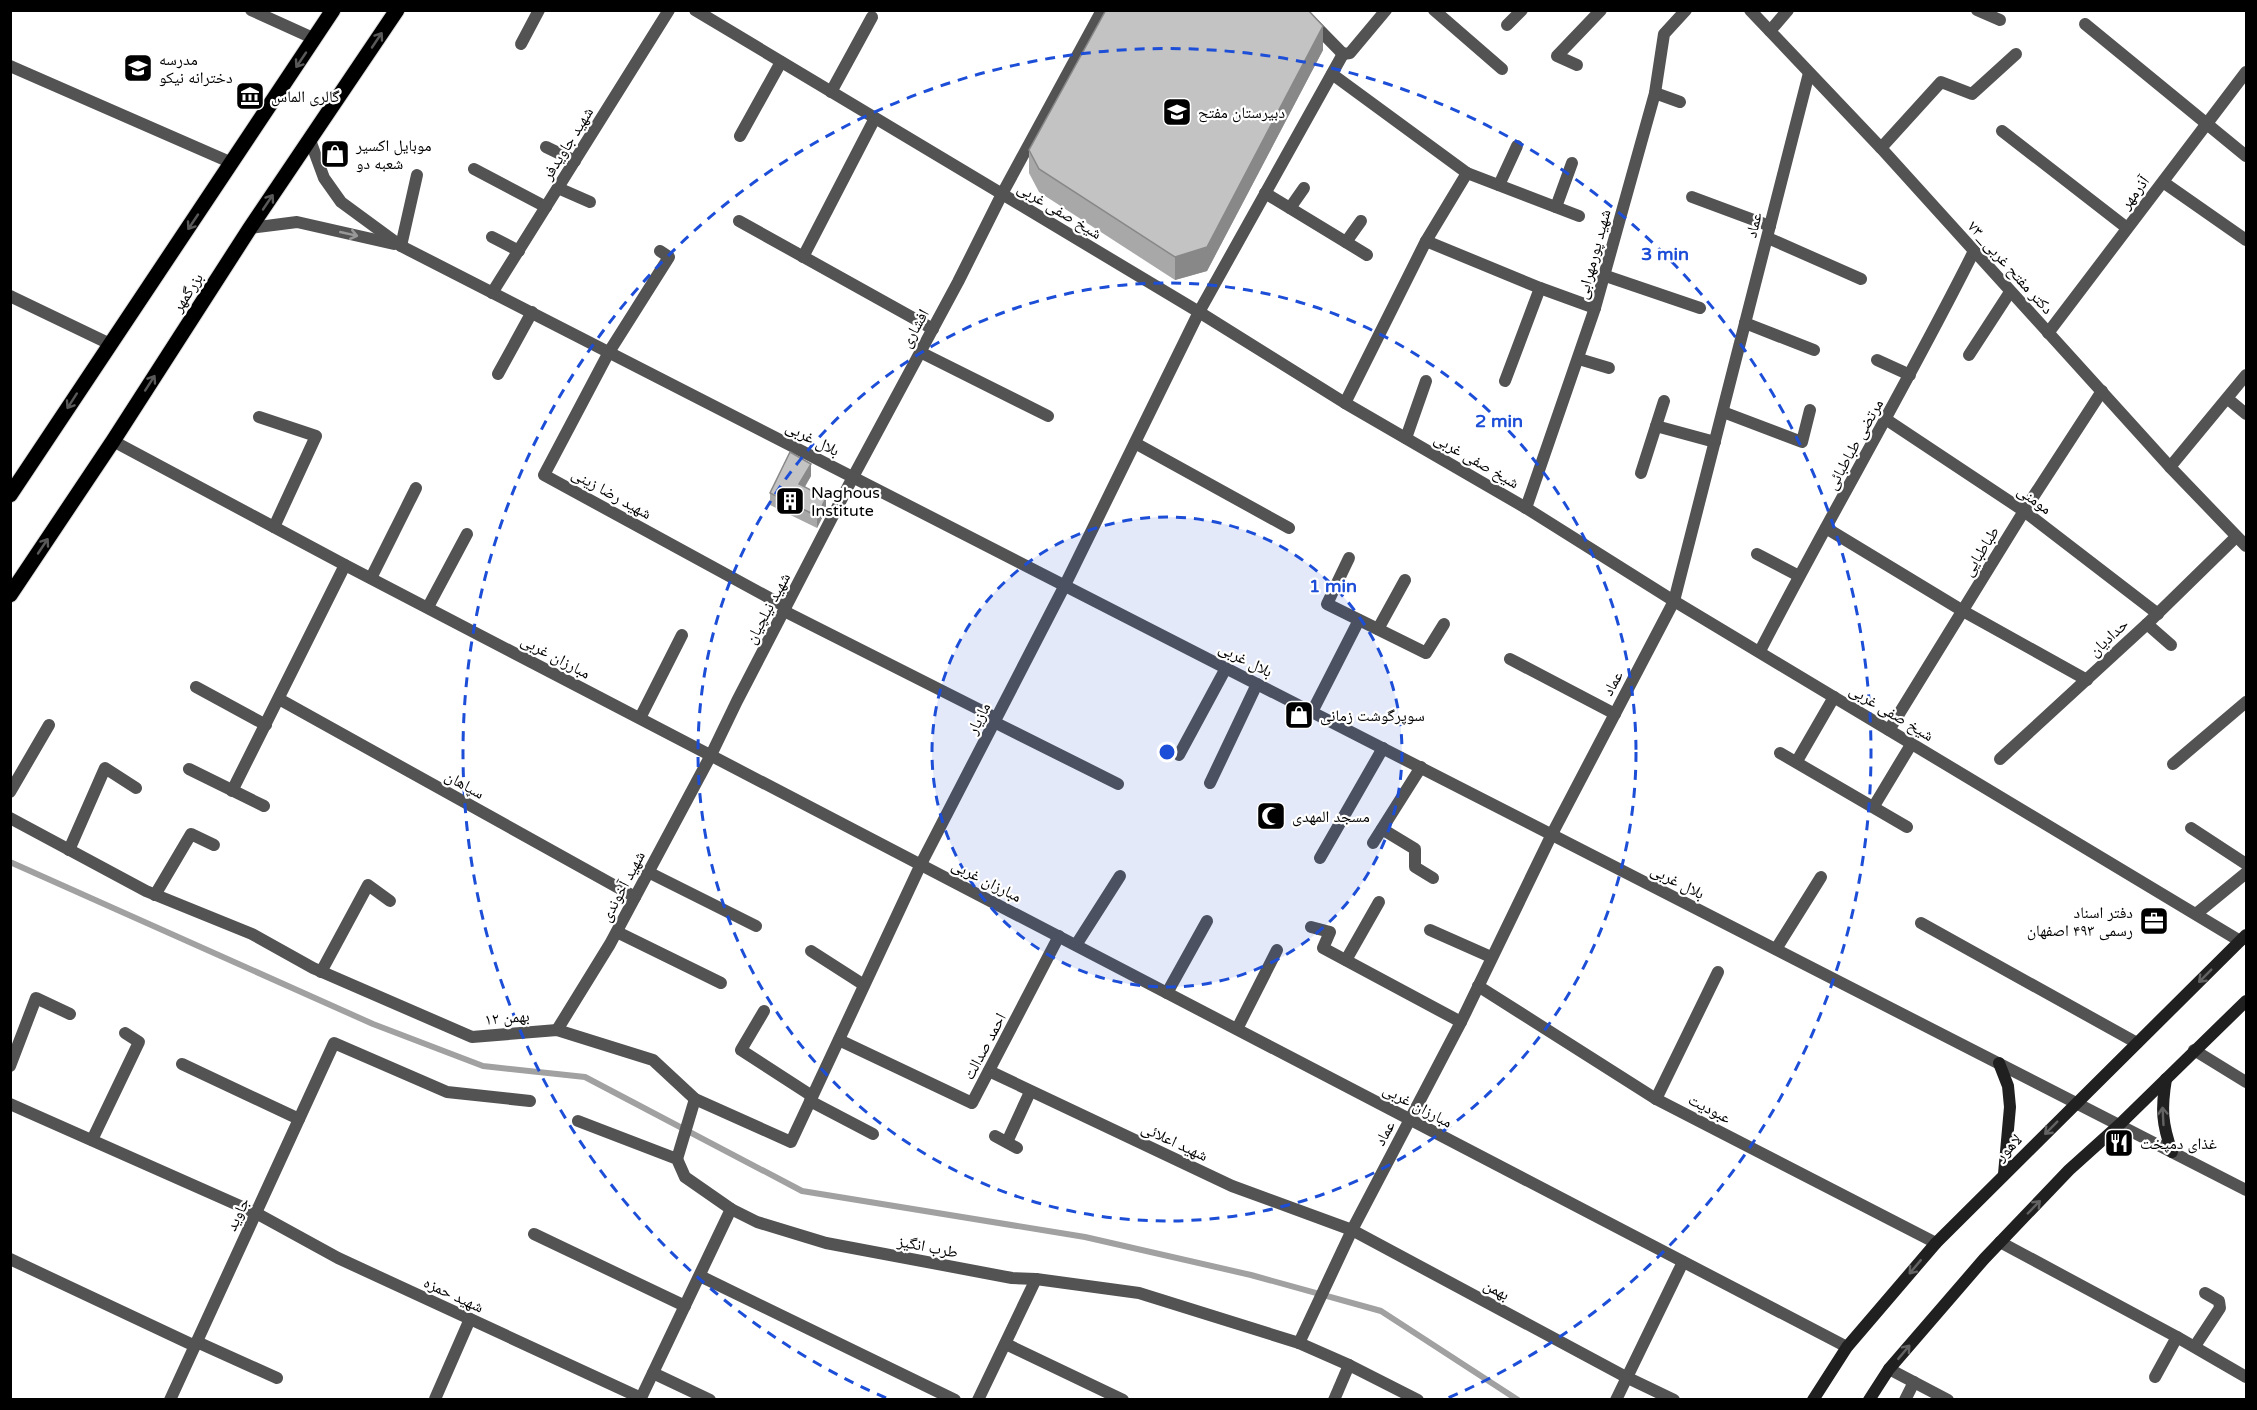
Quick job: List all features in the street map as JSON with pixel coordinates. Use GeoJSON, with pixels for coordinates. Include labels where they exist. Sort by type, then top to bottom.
{"type":"FeatureCollection","features":[{"type":"Feature","properties":{"kind":"main road"},"geometry":{"type":"LineString","coordinates":[[10,495],[333,10]]}},
{"type":"Feature","properties":{"kind":"main road","name":"بزرگمهر"},"geometry":{"type":"LineString","coordinates":[[10,595],[113,441],[250,228],[397,10]]}},
{"type":"Feature","properties":{"kind":"main road","name":"لاهور"},"geometry":{"type":"LineString","coordinates":[[1813,1400],[1847,1347],[1936,1243],[2243,938]]}},
{"type":"Feature","properties":{"kind":"main road"},"geometry":{"type":"LineString","coordinates":[[1869,1400],[1889,1369],[2000,1242],[2069,1170],[2247,1001]]}},
{"type":"Feature","properties":{"kind":"main road"},"geometry":{"type":"LineString","coordinates":[[1999,1063],[2008,1086],[2010,1107],[2004,1174]]}},
{"type":"Feature","properties":{"kind":"main road"},"geometry":{"type":"LineString","coordinates":[[2166,1080],[2162,1105],[2163,1126],[2172,1152]]}},
{"type":"Feature","properties":{"kind":"street"},"geometry":{"type":"LineString","coordinates":[[250,10],[315,39]]}},
{"type":"Feature","properties":{"kind":"street"},"geometry":{"type":"LineString","coordinates":[[521,44],[539,10]]}},
{"type":"Feature","properties":{"kind":"street","name":"شهید جاویدفر"},"geometry":{"type":"LineString","coordinates":[[492,292],[669,10]]}},
{"type":"Feature","properties":{"kind":"street","name":"شیخ صفی غربی"},"geometry":{"type":"LineString","coordinates":[[695,10],[713,15],[781,62],[1199,312],[1345,403],[1526,508],[1674,601],[2196,914],[2243,938]]}},
{"type":"Feature","properties":{"kind":"street","name":"افشاری"},"geometry":{"type":"LineString","coordinates":[[853,477],[1102,10]]}},
{"type":"Feature","properties":{"kind":"street"},"geometry":{"type":"LineString","coordinates":[[1300,10],[1343,54],[1350,53],[1386,10]]}},
{"type":"Feature","properties":{"kind":"street"},"geometry":{"type":"LineString","coordinates":[[1434,10],[1502,69]]}},
{"type":"Feature","properties":{"kind":"street"},"geometry":{"type":"LineString","coordinates":[[1507,25],[1522,10]]}},
{"type":"Feature","properties":{"kind":"street"},"geometry":{"type":"LineString","coordinates":[[1577,65],[1557,56],[1601,10]]}},
{"type":"Feature","properties":{"kind":"street","name":"شهید پورمهرابی"},"geometry":{"type":"LineString","coordinates":[[1526,508],[1595,308],[1655,93],[1664,34],[1686,10]]}},
{"type":"Feature","properties":{"kind":"street","name":"۷۳_دکتر مفتح غربی"},"geometry":{"type":"LineString","coordinates":[[1750,10],[1881,148],[2170,467],[2247,546]]}},
{"type":"Feature","properties":{"kind":"street"},"geometry":{"type":"LineString","coordinates":[[1770,31],[1788,10]]}},
{"type":"Feature","properties":{"kind":"street"},"geometry":{"type":"LineString","coordinates":[[1977,10],[2000,20]]}},
{"type":"Feature","properties":{"kind":"street"},"geometry":{"type":"LineString","coordinates":[[831,92],[872,17]]}},
{"type":"Feature","properties":{"kind":"street"},"geometry":{"type":"LineString","coordinates":[[2085,24],[2206,125],[2247,156]]}},
{"type":"Feature","properties":{"kind":"street","name":"مازیار"},"geometry":{"type":"LineString","coordinates":[[791,1142],[921,864],[1065,585],[1199,312],[1343,54]]}},
{"type":"Feature","properties":{"kind":"street"},"geometry":{"type":"LineString","coordinates":[[1881,148],[1941,82],[1972,94],[2016,54]]}},
{"type":"Feature","properties":{"kind":"street"},"geometry":{"type":"LineString","coordinates":[[740,136],[781,62]]}},
{"type":"Feature","properties":{"kind":"street"},"geometry":{"type":"LineString","coordinates":[[10,66],[232,163]]}},
{"type":"Feature","properties":{"kind":"street","name":"آذرمهر"},"geometry":{"type":"LineString","coordinates":[[2048,333],[2247,72]]}},
{"type":"Feature","properties":{"kind":"street","name":"عماد"},"geometry":{"type":"LineString","coordinates":[[1299,1343],[1352,1230],[1461,1022],[1552,834],[1674,601],[1809,73]]}},
{"type":"Feature","properties":{"kind":"street"},"geometry":{"type":"LineString","coordinates":[[1332,74],[1467,173],[1579,216]]}},
{"type":"Feature","properties":{"kind":"street"},"geometry":{"type":"LineString","coordinates":[[1655,93],[1680,102]]}},
{"type":"Feature","properties":{"kind":"street"},"geometry":{"type":"LineString","coordinates":[[803,257],[874,118]]}},
{"type":"Feature","properties":{"kind":"street"},"geometry":{"type":"LineString","coordinates":[[2002,131],[2127,228]]}},
{"type":"Feature","properties":{"kind":"street"},"geometry":{"type":"LineString","coordinates":[[310,140],[324,178],[341,202],[400,246]]}},
{"type":"Feature","properties":{"kind":"street"},"geometry":{"type":"LineString","coordinates":[[1499,185],[1517,146]]}},
{"type":"Feature","properties":{"kind":"street"},"geometry":{"type":"LineString","coordinates":[[546,147],[575,161]]}},
{"type":"Feature","properties":{"kind":"street"},"geometry":{"type":"LineString","coordinates":[[1556,207],[1572,163]]}},
{"type":"Feature","properties":{"kind":"street"},"geometry":{"type":"LineString","coordinates":[[474,169],[546,207]]}},
{"type":"Feature","properties":{"kind":"street"},"geometry":{"type":"LineString","coordinates":[[1345,403],[1426,241],[1467,173]]}},
{"type":"Feature","properties":{"kind":"street"},"geometry":{"type":"LineString","coordinates":[[400,246],[417,175]]}},
{"type":"Feature","properties":{"kind":"street"},"geometry":{"type":"LineString","coordinates":[[2163,182],[2247,240]]}},
{"type":"Feature","properties":{"kind":"street"},"geometry":{"type":"LineString","coordinates":[[558,188],[590,202]]}},
{"type":"Feature","properties":{"kind":"street"},"geometry":{"type":"LineString","coordinates":[[1290,208],[1304,188]]}},
{"type":"Feature","properties":{"kind":"street"},"geometry":{"type":"LineString","coordinates":[[1265,193],[1367,255]]}},
{"type":"Feature","properties":{"kind":"street"},"geometry":{"type":"LineString","coordinates":[[1692,197],[1861,279]]}},
{"type":"Feature","properties":{"kind":"street"},"geometry":{"type":"LineString","coordinates":[[738,221],[933,329]]}},
{"type":"Feature","properties":{"kind":"street"},"geometry":{"type":"LineString","coordinates":[[1346,242],[1361,221]]}},
{"type":"Feature","properties":{"kind":"street"},"geometry":{"type":"LineString","coordinates":[[250,228],[297,222],[400,246]]}},
{"type":"Feature","properties":{"kind":"street"},"geometry":{"type":"LineString","coordinates":[[492,237],[519,251]]}},
{"type":"Feature","properties":{"kind":"street"},"geometry":{"type":"LineString","coordinates":[[1426,241],[1595,308]]}},
{"type":"Feature","properties":{"kind":"street","name":"بلال غربی"},"geometry":{"type":"LineString","coordinates":[[400,246],[2247,1190]]}},
{"type":"Feature","properties":{"kind":"street"},"geometry":{"type":"LineString","coordinates":[[609,352],[669,257],[660,250]]}},
{"type":"Feature","properties":{"kind":"street","name":"مرتضی طباطبائی"},"geometry":{"type":"LineString","coordinates":[[1760,651],[1799,576],[1887,420],[1974,251]]}},
{"type":"Feature","properties":{"kind":"street"},"geometry":{"type":"LineString","coordinates":[[1603,275],[1700,308]]}},
{"type":"Feature","properties":{"kind":"street"},"geometry":{"type":"LineString","coordinates":[[1505,381],[1540,288]]}},
{"type":"Feature","properties":{"kind":"street"},"geometry":{"type":"LineString","coordinates":[[1969,355],[2010,292]]}},
{"type":"Feature","properties":{"kind":"street"},"geometry":{"type":"LineString","coordinates":[[10,296],[110,344]]}},
{"type":"Feature","properties":{"kind":"street"},"geometry":{"type":"LineString","coordinates":[[498,374],[532,312]]}},
{"type":"Feature","properties":{"kind":"street"},"geometry":{"type":"LineString","coordinates":[[1745,323],[1814,350]]}},
{"type":"Feature","properties":{"kind":"street","name":"شهید رضا زینی"},"geometry":{"type":"LineString","coordinates":[[609,352],[544,475],[785,609]]}},
{"type":"Feature","properties":{"kind":"street"},"geometry":{"type":"LineString","coordinates":[[920,352],[1048,416]]}},
{"type":"Feature","properties":{"kind":"street"},"geometry":{"type":"LineString","coordinates":[[1578,359],[1609,368]]}},
{"type":"Feature","properties":{"kind":"street"},"geometry":{"type":"LineString","coordinates":[[1877,360],[1910,375]]}},
{"type":"Feature","properties":{"kind":"street"},"geometry":{"type":"LineString","coordinates":[[2170,467],[2247,375]]}},
{"type":"Feature","properties":{"kind":"street"},"geometry":{"type":"LineString","coordinates":[[1406,438],[1426,381]]}},
{"type":"Feature","properties":{"kind":"street","name":"طباطبایی"},"geometry":{"type":"LineString","coordinates":[[1889,730],[2024,511],[2102,391]]}},
{"type":"Feature","properties":{"kind":"street"},"geometry":{"type":"LineString","coordinates":[[2228,399],[2247,414]]}},
{"type":"Feature","properties":{"kind":"street"},"geometry":{"type":"LineString","coordinates":[[1641,473],[1664,401]]}},
{"type":"Feature","properties":{"kind":"street"},"geometry":{"type":"LineString","coordinates":[[1723,412],[1802,442],[1810,410]]}},
{"type":"Feature","properties":{"kind":"street"},"geometry":{"type":"LineString","coordinates":[[259,417],[316,436],[274,527]]}},
{"type":"Feature","properties":{"kind":"street","name":"مومنی"},"geometry":{"type":"LineString","coordinates":[[1887,420],[2024,511],[2158,614]]}},
{"type":"Feature","properties":{"kind":"street"},"geometry":{"type":"LineString","coordinates":[[1656,426],[1715,442]]}},
{"type":"Feature","properties":{"kind":"street","name":"مبارزان غربی"},"geometry":{"type":"LineString","coordinates":[[113,441],[345,565],[1847,1347]]}},
{"type":"Feature","properties":{"kind":"street"},"geometry":{"type":"LineString","coordinates":[[1135,443],[1289,528]]}},
{"type":"Feature","properties":{"kind":"street","name":"شهید نیلچیان"},"geometry":{"type":"LineString","coordinates":[[711,755],[736,701],[853,477]]}},
{"type":"Feature","properties":{"kind":"street"},"geometry":{"type":"LineString","coordinates":[[371,578],[416,488]]}},
{"type":"Feature","properties":{"kind":"street"},"geometry":{"type":"LineString","coordinates":[[1826,528],[1963,611],[2087,680]]}},
{"type":"Feature","properties":{"kind":"street"},"geometry":{"type":"LineString","coordinates":[[428,607],[467,534]]}},
{"type":"Feature","properties":{"kind":"street","name":"حدادیان"},"geometry":{"type":"LineString","coordinates":[[2000,759],[2158,614],[2236,537]]}},
{"type":"Feature","properties":{"kind":"street"},"geometry":{"type":"LineString","coordinates":[[1757,554],[1799,576]]}},
{"type":"Feature","properties":{"kind":"street"},"geometry":{"type":"LineString","coordinates":[[1349,558],[1327,604],[1426,653],[1444,624]]}},
{"type":"Feature","properties":{"kind":"street"},"geometry":{"type":"LineString","coordinates":[[232,791],[345,565]]}},
{"type":"Feature","properties":{"kind":"street"},"geometry":{"type":"LineString","coordinates":[[1378,629],[1405,580]]}},
{"type":"Feature","properties":{"kind":"street"},"geometry":{"type":"LineString","coordinates":[[785,609],[1118,784]]}},
{"type":"Feature","properties":{"kind":"street"},"geometry":{"type":"LineString","coordinates":[[1312,712],[1359,620]]}},
{"type":"Feature","properties":{"kind":"street"},"geometry":{"type":"LineString","coordinates":[[2147,624],[2171,645]]}},
{"type":"Feature","properties":{"kind":"street"},"geometry":{"type":"LineString","coordinates":[[640,718],[682,635]]}},
{"type":"Feature","properties":{"kind":"street"},"geometry":{"type":"LineString","coordinates":[[1510,659],[1615,714]]}},
{"type":"Feature","properties":{"kind":"street"},"geometry":{"type":"LineString","coordinates":[[1179,755],[1226,668]]}},
{"type":"Feature","properties":{"kind":"street"},"geometry":{"type":"LineString","coordinates":[[1210,783],[1257,684]]}},
{"type":"Feature","properties":{"kind":"street"},"geometry":{"type":"LineString","coordinates":[[196,687],[266,725]]}},
{"type":"Feature","properties":{"kind":"street"},"geometry":{"type":"LineString","coordinates":[[1797,761],[1834,697]]}},
{"type":"Feature","properties":{"kind":"street","name":"سپاهان"},"geometry":{"type":"LineString","coordinates":[[279,699],[635,897]]}},
{"type":"Feature","properties":{"kind":"street"},"geometry":{"type":"LineString","coordinates":[[2173,764],[2247,702]]}},
{"type":"Feature","properties":{"kind":"street"},"geometry":{"type":"LineString","coordinates":[[10,792],[49,725]]}},
{"type":"Feature","properties":{"kind":"street"},"geometry":{"type":"LineString","coordinates":[[1874,806],[1912,743]]}},
{"type":"Feature","properties":{"kind":"street"},"geometry":{"type":"LineString","coordinates":[[1320,858],[1383,748]]}},
{"type":"Feature","properties":{"kind":"street"},"geometry":{"type":"LineString","coordinates":[[1780,753],[1907,827]]}},
{"type":"Feature","properties":{"kind":"street","name":"شهید آخوندی"},"geometry":{"type":"LineString","coordinates":[[557,1030],[617,932],[711,755]]}},
{"type":"Feature","properties":{"kind":"street"},"geometry":{"type":"LineString","coordinates":[[1373,843],[1421,767]]}},
{"type":"Feature","properties":{"kind":"street"},"geometry":{"type":"LineString","coordinates":[[69,850],[105,768],[136,788]]}},
{"type":"Feature","properties":{"kind":"street"},"geometry":{"type":"LineString","coordinates":[[189,769],[264,806]]}},
{"type":"Feature","properties":{"kind":"street","name":"۱۲ بهمن"},"geometry":{"type":"LineString","coordinates":[[10,818],[155,895],[252,934],[321,972],[472,1037],[557,1030],[653,1060],[695,1099],[791,1142]]}},
{"type":"Feature","properties":{"kind":"street"},"geometry":{"type":"LineString","coordinates":[[2191,828],[2247,864]]}},
{"type":"Feature","properties":{"kind":"street"},"geometry":{"type":"LineString","coordinates":[[1382,830],[1415,849],[1415,867],[1433,878]]}},
{"type":"Feature","properties":{"kind":"street"},"geometry":{"type":"LineString","coordinates":[[155,895],[191,834],[214,845]]}},
{"type":"Feature","properties":{"kind":"street"},"geometry":{"type":"LineString","coordinates":[[648,872],[756,926]]}},
{"type":"Feature","properties":{"kind":"street"},"geometry":{"type":"LineString","coordinates":[[2196,914],[2247,873]]}},
{"type":"Feature","properties":{"kind":"street"},"geometry":{"type":"LineString","coordinates":[[1076,945],[1120,876]]}},
{"type":"Feature","properties":{"kind":"street"},"geometry":{"type":"LineString","coordinates":[[1776,949],[1821,877]]}},
{"type":"Feature","properties":{"kind":"street"},"geometry":{"type":"LineString","coordinates":[[321,972],[368,885],[390,901]]}},
{"type":"Feature","properties":{"kind":"street"},"geometry":{"type":"LineString","coordinates":[[1346,960],[1379,902]]}},
{"type":"Feature","properties":{"kind":"street"},"geometry":{"type":"LineString","coordinates":[[1167,993],[1207,921]]}},
{"type":"Feature","properties":{"kind":"street"},"geometry":{"type":"LineString","coordinates":[[1921,923],[2137,1043]]}},
{"type":"Feature","properties":{"kind":"street"},"geometry":{"type":"LineString","coordinates":[[1311,927],[1330,932],[1323,948],[1461,1022]]}},
{"type":"Feature","properties":{"kind":"street"},"geometry":{"type":"LineString","coordinates":[[1430,930],[1491,957]]}},
{"type":"Feature","properties":{"kind":"street"},"geometry":{"type":"LineString","coordinates":[[617,932],[721,983]]}},
{"type":"Feature","properties":{"kind":"street","name":"احمد صدالت"},"geometry":{"type":"LineString","coordinates":[[839,1040],[972,1103],[1059,936]]}},
{"type":"Feature","properties":{"kind":"street"},"geometry":{"type":"LineString","coordinates":[[1237,1029],[1277,950]]}},
{"type":"Feature","properties":{"kind":"street"},"geometry":{"type":"LineString","coordinates":[[811,951],[864,985]]}},
{"type":"Feature","properties":{"kind":"street"},"geometry":{"type":"LineString","coordinates":[[1656,1099],[1718,972]]}},
{"type":"Feature","properties":{"kind":"street","name":"عبودیت"},"geometry":{"type":"LineString","coordinates":[[1478,986],[1656,1099],[1936,1243]]}},
{"type":"Feature","properties":{"kind":"street"},"geometry":{"type":"LineString","coordinates":[[10,1066],[36,998],[70,1014]]}},
{"type":"Feature","properties":{"kind":"street"},"geometry":{"type":"LineString","coordinates":[[764,1011],[741,1050],[811,1099],[873,1134]]}},
{"type":"Feature","properties":{"kind":"street"},"geometry":{"type":"LineString","coordinates":[[92,1140],[139,1042],[125,1032]]}},
{"type":"Feature","properties":{"kind":"street","name":"جاوید"},"geometry":{"type":"LineString","coordinates":[[174,1398],[196,1344],[334,1043],[447,1092],[530,1101]]}},
{"type":"Feature","properties":{"kind":"street"},"geometry":{"type":"LineString","coordinates":[[2194,1050],[2247,1082]]}},
{"type":"Feature","properties":{"kind":"street"},"geometry":{"type":"LineString","coordinates":[[182,1064],[299,1119]]}},
{"type":"Feature","properties":{"kind":"street","name":"شهید اعلائی"},"geometry":{"type":"LineString","coordinates":[[989,1071],[1232,1186],[1352,1230]]}},
{"type":"Feature","properties":{"kind":"street"},"geometry":{"type":"LineString","coordinates":[[995,1136],[1012,1145],[1030,1092]]}},
{"type":"Feature","properties":{"kind":"street"},"geometry":{"type":"LineString","coordinates":[[578,1121],[677,1159],[695,1099]]}},
{"type":"Feature","properties":{"kind":"street","name":"شهید حمزه"},"geometry":{"type":"LineString","coordinates":[[10,1104],[256,1213],[338,1258],[641,1399]]}},
{"type":"Feature","properties":{"kind":"street","name":"طرب انگیز"},"geometry":{"type":"LineString","coordinates":[[677,1159],[685,1177],[731,1209],[757,1222],[826,1243],[1012,1278],[1036,1279],[1139,1293],[1299,1343],[1418,1400]]}},
{"type":"Feature","properties":{"kind":"street"},"geometry":{"type":"LineString","coordinates":[[641,1399],[731,1209]]}},
{"type":"Feature","properties":{"kind":"street","name":"بهمن"},"geometry":{"type":"LineString","coordinates":[[1352,1230],[1626,1377],[1674,1400]]}},
{"type":"Feature","properties":{"kind":"street"},"geometry":{"type":"LineString","coordinates":[[534,1234],[685,1306]]}},
{"type":"Feature","properties":{"kind":"street"},"geometry":{"type":"LineString","coordinates":[[2000,1242],[2247,1377]]}},
{"type":"Feature","properties":{"kind":"street"},"geometry":{"type":"LineString","coordinates":[[10,1259],[196,1344],[277,1378]]}},
{"type":"Feature","properties":{"kind":"street"},"geometry":{"type":"LineString","coordinates":[[1616,1400],[1683,1262]]}},
{"type":"Feature","properties":{"kind":"street"},"geometry":{"type":"LineString","coordinates":[[700,1276],[955,1400]]}},
{"type":"Feature","properties":{"kind":"street"},"geometry":{"type":"LineString","coordinates":[[978,1400],[1036,1279]]}},
{"type":"Feature","properties":{"kind":"street"},"geometry":{"type":"LineString","coordinates":[[2195,1347],[2220,1308],[2218,1301],[2205,1293]]}},
{"type":"Feature","properties":{"kind":"street"},"geometry":{"type":"LineString","coordinates":[[435,1399],[470,1319]]}},
{"type":"Feature","properties":{"kind":"street"},"geometry":{"type":"LineString","coordinates":[[2155,1377],[2177,1337]]}},
{"type":"Feature","properties":{"kind":"street"},"geometry":{"type":"LineString","coordinates":[[1006,1344],[1123,1400]]}},
{"type":"Feature","properties":{"kind":"street"},"geometry":{"type":"LineString","coordinates":[[1334,1400],[1349,1365]]}},
{"type":"Feature","properties":{"kind":"street"},"geometry":{"type":"LineString","coordinates":[[1889,1369],[1948,1400]]}},
{"type":"Feature","properties":{"kind":"street"},"geometry":{"type":"LineString","coordinates":[[653,1373],[710,1400]]}},
{"type":"Feature","properties":{"kind":"street"},"geometry":{"type":"LineString","coordinates":[[1905,1400],[1914,1382]]}},
{"type":"Feature","properties":{"kind":"building","name":"دبیرستان مفتح"},"geometry":{"type":"Polygon","coordinates":[[[1106,10],[1308,10],[1323,26],[1207,247],[1175,257],[1039,169],[1029,150],[1106,10]]]}},
{"type":"Feature","properties":{"kind":"building"},"geometry":{"type":"Polygon","coordinates":[[[790,452],[811,464],[799,484],[826,498],[817,516],[770,493],[790,452]]]}},
{"type":"Feature","properties":{"kind":"waterway"},"geometry":{"type":"LineString","coordinates":[[10,862],[373,1024],[483,1066],[585,1077],[802,1191],[1085,1237],[1251,1275],[1381,1311],[1518,1400]]}},
{"type":"Feature","properties":{"kind":"place","name":"مدرسه دخترانه نیکو"},"geometry":{"type":"Point","coordinates":[138,68]}},
{"type":"Feature","properties":{"kind":"place","name":"گالری الماس"},"geometry":{"type":"Point","coordinates":[250,96]}},
{"type":"Feature","properties":{"kind":"place","name":"دبیرستان مفتح"},"geometry":{"type":"Point","coordinates":[1177,112]}},
{"type":"Feature","properties":{"kind":"place","name":"موبایل اکسیر شعبه دو"},"geometry":{"type":"Point","coordinates":[335,154]}},
{"type":"Feature","properties":{"kind":"place","name":"Naghous Institute"},"geometry":{"type":"Point","coordinates":[790,501]}},
{"type":"Feature","properties":{"kind":"place","name":"سوپرگوشت زمانی"},"geometry":{"type":"Point","coordinates":[1299,715]}},
{"type":"Feature","properties":{"kind":"place","name":"مسجد المهدی"},"geometry":{"type":"Point","coordinates":[1271,816]}},
{"type":"Feature","properties":{"kind":"place","name":"دفتر اسناد رسمی ۴۹۳ اصفهان"},"geometry":{"type":"Point","coordinates":[2154,921]}},
{"type":"Feature","properties":{"kind":"place","name":"غذای دمپخت"},"geometry":{"type":"Point","coordinates":[2119,1143]}}]}
